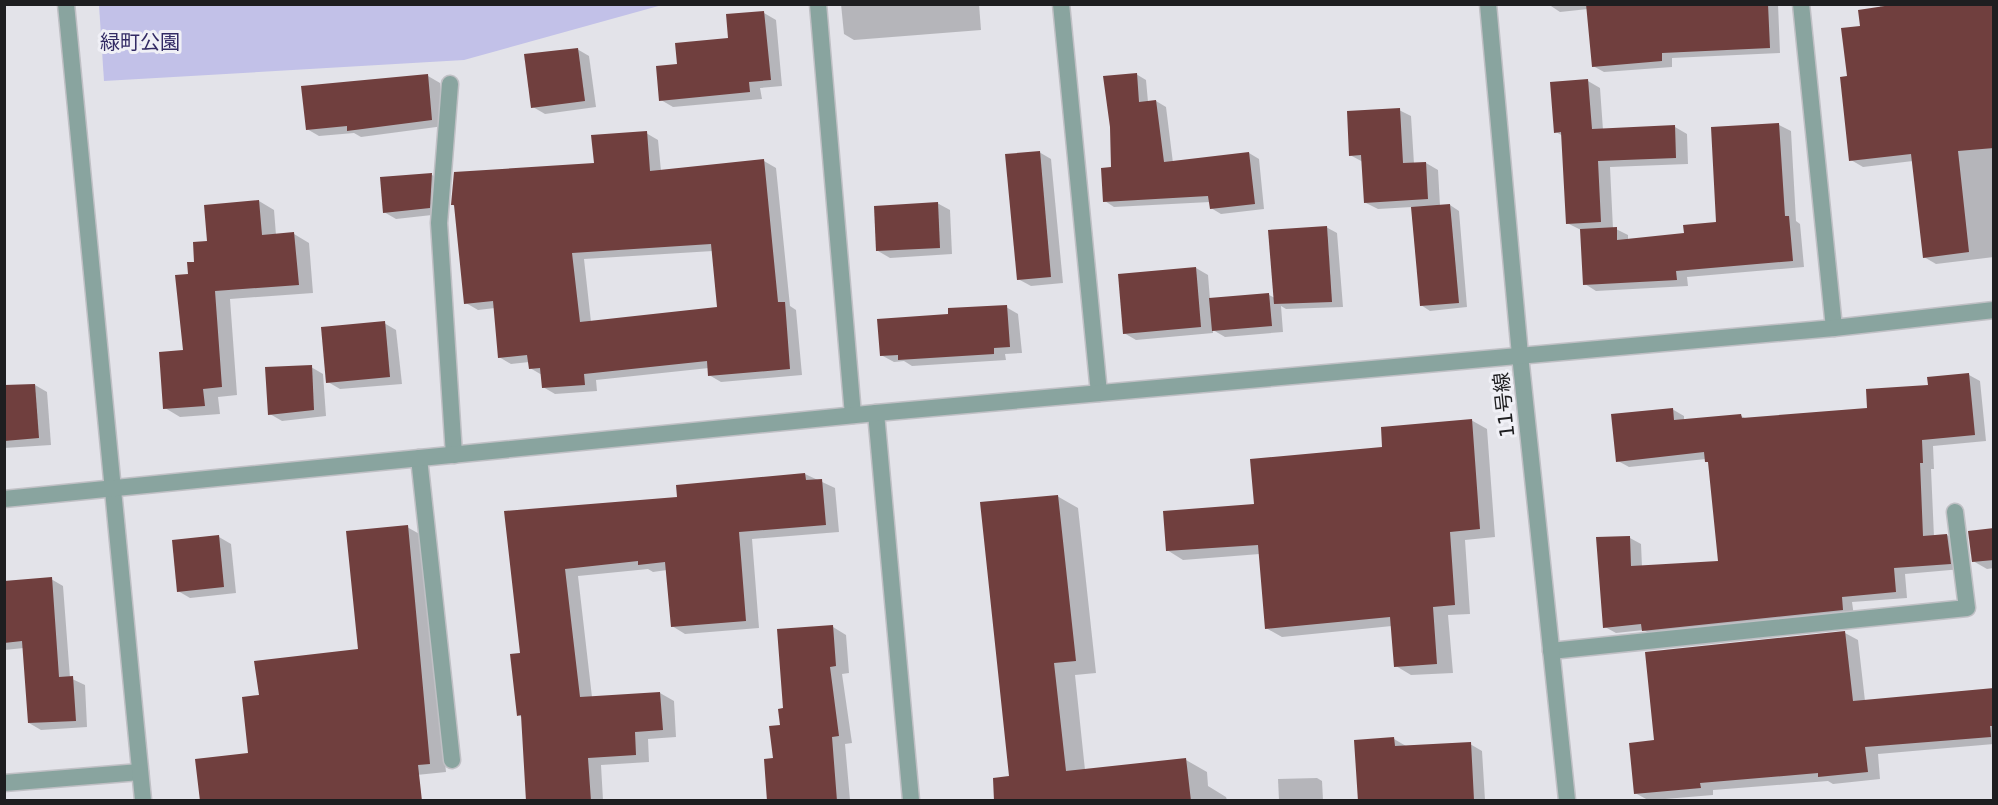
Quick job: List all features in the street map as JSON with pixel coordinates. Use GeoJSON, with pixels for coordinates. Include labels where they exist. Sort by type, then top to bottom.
{"type":"FeatureCollection","features":[{"type":"Feature","properties":{"kind":"street"},"geometry":{"type":"LineString","coordinates":[[66,4],[142,801]]}},
{"type":"Feature","properties":{"kind":"street"},"geometry":{"type":"LineString","coordinates":[[818,4],[853,415]]}},
{"type":"Feature","properties":{"kind":"street"},"geometry":{"type":"LineString","coordinates":[[1060,4],[1099,393]]}},
{"type":"Feature","properties":{"kind":"street","name":"11号線"},"geometry":{"type":"LineString","coordinates":[[1488,4],[1520,355],[1567,801]]}},
{"type":"Feature","properties":{"kind":"street"},"geometry":{"type":"LineString","coordinates":[[1801,4],[1834,328]]}},
{"type":"Feature","properties":{"kind":"street"},"geometry":{"type":"LineString","coordinates":[[450,84],[439,223],[454,454]]}},
{"type":"Feature","properties":{"kind":"street"},"geometry":{"type":"LineString","coordinates":[[4,499],[853,415],[1834,328],[1994,310]]}},
{"type":"Feature","properties":{"kind":"street"},"geometry":{"type":"LineString","coordinates":[[876,413],[911,801]]}},
{"type":"Feature","properties":{"kind":"street"},"geometry":{"type":"LineString","coordinates":[[419,458],[452,759]]}},
{"type":"Feature","properties":{"kind":"street"},"geometry":{"type":"LineString","coordinates":[[1551,651],[1967,608],[1955,512]]}},
{"type":"Feature","properties":{"kind":"street"},"geometry":{"type":"LineString","coordinates":[[4,783],[140,772]]}},
{"type":"Feature","properties":{"kind":"green space","name":"緑町公園"},"geometry":{"type":"Polygon","coordinates":[[[99,4],[662,5],[464,60],[104,81],[99,4]]]}},
{"type":"Feature","properties":{"kind":"building"},"geometry":{"type":"Polygon","coordinates":[[[1586,4],[1768,4],[1770,48],[1662,53],[1662,61],[1592,67],[1586,4]]]}},
{"type":"Feature","properties":{"kind":"building"},"geometry":{"type":"Polygon","coordinates":[[[1898,4],[1994,4],[1994,148],[1958,151],[1969,252],[1923,258],[1911,154],[1849,161],[1840,77],[1847,76],[1841,28],[1860,26],[1858,10],[1898,4]]]}},
{"type":"Feature","properties":{"kind":"building"},"geometry":{"type":"Polygon","coordinates":[[[764,11],[771,80],[749,82],[750,92],[659,101],[656,66],[677,64],[675,43],[728,38],[726,14],[764,11]]]}},
{"type":"Feature","properties":{"kind":"building"},"geometry":{"type":"Polygon","coordinates":[[[578,48],[585,101],[531,108],[524,54],[578,48]]]}},
{"type":"Feature","properties":{"kind":"building"},"geometry":{"type":"Polygon","coordinates":[[[1137,73],[1139,102],[1156,100],[1164,162],[1249,152],[1255,204],[1210,209],[1208,196],[1103,202],[1101,168],[1111,167],[1110,127],[1103,76],[1137,73]]]}},
{"type":"Feature","properties":{"kind":"building"},"geometry":{"type":"Polygon","coordinates":[[[428,74],[432,120],[347,131],[347,126],[306,130],[301,86],[428,74]]]}},
{"type":"Feature","properties":{"kind":"building"},"geometry":{"type":"Polygon","coordinates":[[[1588,79],[1592,129],[1675,125],[1676,158],[1598,161],[1601,222],[1566,224],[1561,132],[1554,133],[1550,82],[1588,79]]]}},
{"type":"Feature","properties":{"kind":"building"},"geometry":{"type":"Polygon","coordinates":[[[1400,108],[1403,163],[1426,162],[1428,199],[1364,203],[1361,155],[1349,156],[1347,111],[1400,108]]]}},
{"type":"Feature","properties":{"kind":"building"},"geometry":{"type":"Polygon","coordinates":[[[1779,123],[1785,216],[1789,216],[1793,261],[1676,271],[1677,280],[1583,285],[1580,229],[1617,227],[1617,240],[1684,233],[1683,225],[1716,222],[1711,127],[1779,123]]]}},
{"type":"Feature","properties":{"kind":"building"},"geometry":{"type":"Polygon","coordinates":[[[647,131],[650,171],[764,159],[778,302],[785,302],[790,369],[708,376],[707,361],[584,374],[585,385],[542,388],[540,368],[529,369],[527,355],[498,358],[493,301],[464,304],[454,205],[451,205],[454,172],[594,163],[591,135],[647,131]],[[711,244],[572,253],[580,322],[717,307],[711,244]]]}},
{"type":"Feature","properties":{"kind":"building"},"geometry":{"type":"Polygon","coordinates":[[[1040,151],[1051,277],[1017,280],[1005,154],[1040,151]]]}},
{"type":"Feature","properties":{"kind":"building"},"geometry":{"type":"Polygon","coordinates":[[[432,173],[430,208],[383,213],[380,177],[432,173]]]}},
{"type":"Feature","properties":{"kind":"building"},"geometry":{"type":"Polygon","coordinates":[[[259,200],[262,235],[294,232],[299,285],[215,291],[222,387],[203,389],[205,406],[163,409],[159,352],[183,350],[175,275],[188,274],[187,262],[194,262],[193,242],[207,241],[204,205],[259,200]]]}},
{"type":"Feature","properties":{"kind":"building"},"geometry":{"type":"Polygon","coordinates":[[[938,202],[940,248],[876,251],[874,206],[938,202]]]}},
{"type":"Feature","properties":{"kind":"building"},"geometry":{"type":"Polygon","coordinates":[[[1450,204],[1459,303],[1420,306],[1411,207],[1450,204]]]}},
{"type":"Feature","properties":{"kind":"building"},"geometry":{"type":"Polygon","coordinates":[[[1327,226],[1332,302],[1274,304],[1268,230],[1327,226]]]}},
{"type":"Feature","properties":{"kind":"building"},"geometry":{"type":"Polygon","coordinates":[[[1196,267],[1201,327],[1123,334],[1118,274],[1196,267]]]}},
{"type":"Feature","properties":{"kind":"building"},"geometry":{"type":"Polygon","coordinates":[[[1269,293],[1272,326],[1212,331],[1209,298],[1269,293]]]}},
{"type":"Feature","properties":{"kind":"building"},"geometry":{"type":"Polygon","coordinates":[[[1007,305],[1010,347],[994,348],[994,354],[898,360],[898,355],[880,356],[877,319],[948,314],[948,308],[1007,305]]]}},
{"type":"Feature","properties":{"kind":"building"},"geometry":{"type":"Polygon","coordinates":[[[385,321],[390,377],[326,383],[321,327],[385,321]]]}},
{"type":"Feature","properties":{"kind":"building"},"geometry":{"type":"Polygon","coordinates":[[[312,365],[314,410],[268,415],[265,367],[312,365]]]}},
{"type":"Feature","properties":{"kind":"building"},"geometry":{"type":"Polygon","coordinates":[[[1969,373],[1975,435],[1922,440],[1923,463],[1920,463],[1923,536],[1947,534],[1951,564],[1894,568],[1896,592],[1842,597],[1843,610],[1642,631],[1641,624],[1603,628],[1596,537],[1630,536],[1631,566],[1718,561],[1708,462],[1705,462],[1704,452],[1616,462],[1611,414],[1673,408],[1674,420],[1741,414],[1742,418],[1867,408],[1866,389],[1928,385],[1927,377],[1969,373]]]}},
{"type":"Feature","properties":{"kind":"building"},"geometry":{"type":"Polygon","coordinates":[[[35,384],[39,438],[4,441],[4,385],[35,384]]]}},
{"type":"Feature","properties":{"kind":"building"},"geometry":{"type":"Polygon","coordinates":[[[1472,419],[1480,529],[1450,532],[1455,605],[1433,607],[1437,664],[1394,667],[1390,617],[1265,629],[1258,545],[1166,551],[1163,511],[1254,504],[1250,459],[1382,447],[1381,427],[1472,419]]]}},
{"type":"Feature","properties":{"kind":"building"},"geometry":{"type":"Polygon","coordinates":[[[805,473],[806,480],[822,479],[826,525],[739,532],[746,621],[671,627],[665,562],[638,565],[638,561],[565,569],[580,697],[660,692],[663,730],[635,732],[636,755],[588,758],[591,801],[526,801],[521,715],[517,716],[510,654],[520,653],[504,511],[677,497],[676,485],[805,473]]]}},
{"type":"Feature","properties":{"kind":"building"},"geometry":{"type":"Polygon","coordinates":[[[1058,495],[1076,661],[1054,663],[1066,771],[1186,758],[1191,801],[994,801],[993,778],[1009,776],[980,502],[1058,495]]]}},
{"type":"Feature","properties":{"kind":"building"},"geometry":{"type":"Polygon","coordinates":[[[408,525],[430,764],[418,765],[422,801],[200,801],[195,759],[248,753],[242,697],[259,695],[254,661],[358,649],[346,531],[408,525]]]}},
{"type":"Feature","properties":{"kind":"building"},"geometry":{"type":"Polygon","coordinates":[[[1994,528],[1994,560],[1972,562],[1968,531],[1994,528]]]}},
{"type":"Feature","properties":{"kind":"building"},"geometry":{"type":"Polygon","coordinates":[[[219,535],[224,587],[177,592],[172,540],[219,535]]]}},
{"type":"Feature","properties":{"kind":"building"},"geometry":{"type":"Polygon","coordinates":[[[52,577],[59,677],[73,676],[76,721],[28,723],[22,641],[4,643],[4,581],[52,577]]]}},
{"type":"Feature","properties":{"kind":"building"},"geometry":{"type":"Polygon","coordinates":[[[833,625],[836,666],[830,667],[839,736],[832,737],[837,801],[767,801],[764,759],[773,758],[769,726],[780,725],[778,709],[783,708],[777,629],[833,625]]]}},
{"type":"Feature","properties":{"kind":"building"},"geometry":{"type":"Polygon","coordinates":[[[1845,631],[1853,701],[1994,688],[1994,726],[1990,726],[1991,737],[1865,747],[1868,772],[1818,777],[1818,773],[1700,783],[1701,788],[1634,794],[1629,743],[1654,740],[1645,652],[1845,631]]]}},
{"type":"Feature","properties":{"kind":"building"},"geometry":{"type":"Polygon","coordinates":[[[1394,737],[1395,746],[1471,742],[1474,800],[1358,801],[1354,740],[1394,737]]]}}]}
